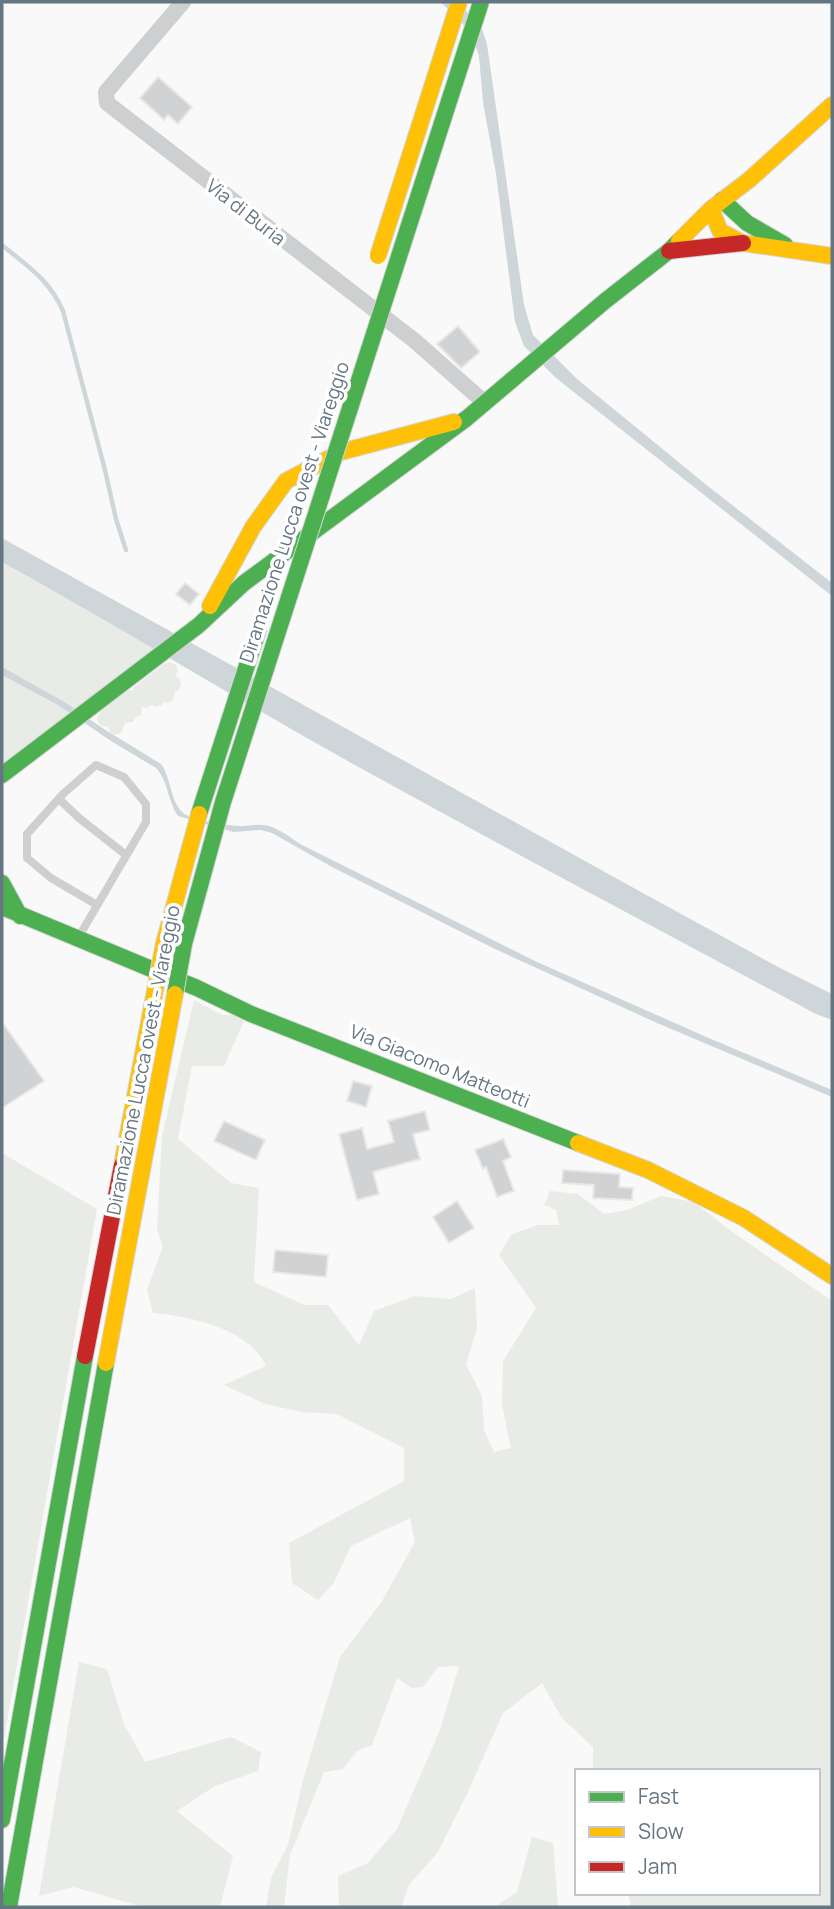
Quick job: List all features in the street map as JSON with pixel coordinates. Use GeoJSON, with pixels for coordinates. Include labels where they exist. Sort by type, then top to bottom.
{"type":"FeatureCollection","features":[{"type":"Feature","properties":{"kind":"main road"},"geometry":{"type":"LineString","coordinates":[[360,312],[459,2]]}},
{"type":"Feature","properties":{"kind":"main road","name":"Diramazione Lucca ovest - Viareggio"},"geometry":{"type":"LineString","coordinates":[[9,1907],[106,1363],[188,931],[232,776],[481,2]]}},
{"type":"Feature","properties":{"kind":"main road"},"geometry":{"type":"LineString","coordinates":[[2,775],[199,625],[244,583],[467,418],[605,301],[669,251],[716,204],[749,180],[832,105]]}},
{"type":"Feature","properties":{"kind":"main road"},"geometry":{"type":"LineString","coordinates":[[747,223],[741,203],[749,180]]}},
{"type":"Feature","properties":{"kind":"main road"},"geometry":{"type":"LineString","coordinates":[[716,204],[793,249]]}},
{"type":"Feature","properties":{"kind":"main road"},"geometry":{"type":"LineString","coordinates":[[716,204],[720,231],[743,243]]}},
{"type":"Feature","properties":{"kind":"main road"},"geometry":{"type":"LineString","coordinates":[[669,251],[743,243],[832,256]]}},
{"type":"Feature","properties":{"kind":"main road"},"geometry":{"type":"LineString","coordinates":[[199,625],[253,527],[286,481],[341,452],[467,418]]}},
{"type":"Feature","properties":{"kind":"main road","name":"Diramazione Lucca ovest - Viareggio"},"geometry":{"type":"LineString","coordinates":[[303,490],[315,452]]}},
{"type":"Feature","properties":{"kind":"main road","name":"Diramazione Lucca ovest - Viareggio"},"geometry":{"type":"LineString","coordinates":[[274,579],[290,528]]}},
{"type":"Feature","properties":{"kind":"main road","name":"Diramazione Lucca ovest - Viareggio"},"geometry":{"type":"LineString","coordinates":[[2,1820],[85,1356],[164,943],[203,798],[262,618]]}},
{"type":"Feature","properties":{"kind":"main road"},"geometry":{"type":"LineString","coordinates":[[2,883],[20,916]]}},
{"type":"Feature","properties":{"kind":"main road","name":"Via Giacomo Matteotti"},"geometry":{"type":"LineString","coordinates":[[2,907],[197,988],[251,1014],[648,1170],[744,1219],[832,1276]]}},
{"type":"Feature","properties":{"kind":"street","name":"Via di Buria"},"geometry":{"type":"LineString","coordinates":[[183,2],[106,92],[107,103],[415,341],[485,403]]}},
{"type":"Feature","properties":{"kind":"lane"},"geometry":{"type":"LineString","coordinates":[[77,939],[146,822],[146,804],[124,776],[96,765],[59,799],[27,834],[27,858],[51,878],[97,905]]}},
{"type":"Feature","properties":{"kind":"lane"},"geometry":{"type":"LineString","coordinates":[[59,799],[126,855]]}},
{"type":"Feature","properties":{"kind":"shaded area"},"geometry":{"type":"Polygon","coordinates":[[[440,2],[457,2],[481,26],[487,44],[524,305],[533,335],[577,379],[832,583],[832,596],[556,378],[524,346],[515,322],[496,174],[483,102],[479,56],[474,41],[459,18],[440,2]]]}},
{"type":"Feature","properties":{"kind":"shaded area"},"geometry":{"type":"Polygon","coordinates":[[[2,538],[641,892],[832,994],[832,1020],[816,1014],[364,770],[2,562],[2,538]]]}},
{"type":"Feature","properties":{"kind":"shaded area"},"geometry":{"type":"Polygon","coordinates":[[[2,562],[163,654],[2,774],[2,562]]]}},
{"type":"Feature","properties":{"kind":"shaded area"},"geometry":{"type":"Polygon","coordinates":[[[170,662],[176,665],[178,671],[175,676],[181,684],[179,690],[174,692],[172,701],[155,707],[142,706],[141,715],[133,722],[125,723],[121,733],[115,735],[110,732],[108,726],[99,724],[97,719],[102,709],[129,690],[133,691],[133,688],[170,662]]]}},
{"type":"Feature","properties":{"kind":"shaded area"},"geometry":{"type":"Polygon","coordinates":[[[2,667],[66,703],[161,764],[175,802],[188,816],[220,824],[273,828],[537,962],[832,1090],[832,1097],[657,1023],[495,949],[332,867],[272,833],[261,830],[234,832],[178,816],[156,768],[58,705],[2,675],[2,667]]]}},
{"type":"Feature","properties":{"kind":"shaded area"},"geometry":{"type":"Polygon","coordinates":[[[194,1000],[222,1015],[247,1014],[224,1066],[192,1066],[178,1139],[231,1183],[259,1188],[254,1282],[304,1305],[328,1305],[359,1345],[374,1311],[414,1296],[451,1299],[475,1288],[477,1328],[466,1364],[482,1396],[484,1430],[494,1452],[511,1448],[502,1405],[503,1361],[536,1308],[499,1255],[511,1235],[537,1225],[559,1225],[556,1210],[544,1205],[550,1191],[578,1194],[604,1214],[627,1210],[661,1196],[694,1202],[832,1301],[830,1907],[631,1907],[628,1895],[820,1895],[820,1769],[593,1769],[593,1747],[562,1718],[542,1683],[503,1713],[438,1852],[409,1885],[401,1907],[339,1907],[338,1876],[368,1863],[397,1829],[440,1730],[459,1666],[438,1667],[423,1687],[412,1688],[397,1678],[372,1745],[357,1751],[343,1769],[324,1772],[290,1855],[284,1907],[266,1907],[271,1878],[288,1845],[303,1780],[340,1657],[382,1601],[415,1542],[410,1518],[351,1546],[333,1584],[318,1600],[292,1583],[289,1543],[404,1481],[404,1448],[337,1414],[302,1412],[265,1404],[224,1385],[266,1366],[258,1353],[233,1334],[217,1327],[184,1317],[153,1313],[147,1289],[163,1247],[157,1229],[162,1136],[194,1000]]]}},
{"type":"Feature","properties":{"kind":"shaded area"},"geometry":{"type":"Polygon","coordinates":[[[2,1153],[97,1209],[2,1750],[2,1153]]]}},
{"type":"Feature","properties":{"kind":"shaded area"},"geometry":{"type":"Polygon","coordinates":[[[79,1662],[107,1669],[124,1724],[145,1762],[231,1737],[261,1752],[258,1771],[215,1786],[177,1811],[233,1856],[220,1907],[143,1907],[74,1887],[39,1896],[79,1662]]]}},
{"type":"Feature","properties":{"kind":"shaded area"},"geometry":{"type":"Polygon","coordinates":[[[532,1837],[553,1843],[558,1907],[495,1907],[517,1892],[532,1837]]]}},
{"type":"Feature","properties":{"kind":"building"},"geometry":{"type":"Polygon","coordinates":[[[158,77],[192,107],[178,124],[168,115],[164,120],[140,98],[158,77]]]}},
{"type":"Feature","properties":{"kind":"building"},"geometry":{"type":"Polygon","coordinates":[[[458,326],[480,352],[461,368],[437,344],[458,326]]]}},
{"type":"Feature","properties":{"kind":"building"},"geometry":{"type":"Polygon","coordinates":[[[185,583],[199,594],[190,605],[176,594],[185,583]]]}},
{"type":"Feature","properties":{"kind":"building"},"geometry":{"type":"Polygon","coordinates":[[[2,1022],[44,1081],[2,1108],[2,1022]]]}},
{"type":"Feature","properties":{"kind":"building"},"geometry":{"type":"Polygon","coordinates":[[[353,1081],[372,1086],[366,1107],[347,1101],[353,1081]]]}},
{"type":"Feature","properties":{"kind":"building"},"geometry":{"type":"Polygon","coordinates":[[[425,1111],[430,1130],[413,1134],[420,1159],[373,1172],[379,1194],[357,1200],[339,1134],[362,1128],[367,1149],[394,1142],[388,1121],[425,1111]]]}},
{"type":"Feature","properties":{"kind":"building"},"geometry":{"type":"Polygon","coordinates":[[[224,1121],[265,1140],[256,1160],[214,1141],[224,1121]]]}},
{"type":"Feature","properties":{"kind":"building"},"geometry":{"type":"Polygon","coordinates":[[[503,1139],[511,1157],[503,1161],[514,1191],[497,1197],[486,1167],[483,1169],[475,1150],[503,1139]]]}},
{"type":"Feature","properties":{"kind":"building"},"geometry":{"type":"Polygon","coordinates":[[[563,1170],[620,1174],[619,1187],[633,1188],[632,1200],[593,1198],[594,1185],[562,1183],[563,1170]]]}},
{"type":"Feature","properties":{"kind":"building"},"geometry":{"type":"Polygon","coordinates":[[[457,1201],[474,1228],[449,1243],[433,1217],[457,1201]]]}},
{"type":"Feature","properties":{"kind":"building"},"geometry":{"type":"Polygon","coordinates":[[[275,1250],[328,1255],[326,1277],[273,1272],[275,1250]]]}},
{"type":"Feature","properties":{"kind":"waterway"},"geometry":{"type":"LineString","coordinates":[[2,245],[44,282],[63,311],[126,550]]}},
{"type":"Feature","properties":{"kind":"traffic: fast"},"geometry":{"type":"LineString","coordinates":[[175,994],[184,944],[223,802],[481,2]]}},
{"type":"Feature","properties":{"kind":"traffic: fast"},"geometry":{"type":"LineString","coordinates":[[722,200],[747,223],[785,245]]}},
{"type":"Feature","properties":{"kind":"traffic: fast"},"geometry":{"type":"LineString","coordinates":[[2,775],[199,625],[244,583],[467,418],[679,241]]}},
{"type":"Feature","properties":{"kind":"traffic: fast"},"geometry":{"type":"LineString","coordinates":[[199,814],[259,628]]}},
{"type":"Feature","properties":{"kind":"traffic: fast"},"geometry":{"type":"LineString","coordinates":[[2,883],[20,916]]}},
{"type":"Feature","properties":{"kind":"traffic: fast"},"geometry":{"type":"LineString","coordinates":[[2,907],[197,988],[251,1014],[578,1143]]}},
{"type":"Feature","properties":{"kind":"traffic: fast"},"geometry":{"type":"LineString","coordinates":[[2,1820],[85,1356]]}},
{"type":"Feature","properties":{"kind":"traffic: fast"},"geometry":{"type":"LineString","coordinates":[[9,1907],[106,1363]]}},
{"type":"Feature","properties":{"kind":"traffic: slow"},"geometry":{"type":"LineString","coordinates":[[378,256],[459,2]]}},
{"type":"Feature","properties":{"kind":"traffic: slow"},"geometry":{"type":"LineString","coordinates":[[679,241],[711,209],[749,180],[832,105]]}},
{"type":"Feature","properties":{"kind":"traffic: slow"},"geometry":{"type":"LineString","coordinates":[[711,209],[720,231],[743,243],[832,256]]}},
{"type":"Feature","properties":{"kind":"traffic: slow"},"geometry":{"type":"LineString","coordinates":[[210,606],[253,527],[286,481],[341,452],[454,422]]}},
{"type":"Feature","properties":{"kind":"traffic: slow"},"geometry":{"type":"LineString","coordinates":[[122,1165],[164,943],[199,814]]}},
{"type":"Feature","properties":{"kind":"traffic: slow"},"geometry":{"type":"LineString","coordinates":[[106,1363],[175,994]]}},
{"type":"Feature","properties":{"kind":"traffic: slow"},"geometry":{"type":"LineString","coordinates":[[578,1143],[648,1170],[744,1218],[832,1276]]}},
{"type":"Feature","properties":{"kind":"traffic: jam"},"geometry":{"type":"LineString","coordinates":[[669,251],[743,243]]}},
{"type":"Feature","properties":{"kind":"traffic: jam"},"geometry":{"type":"LineString","coordinates":[[85,1356],[122,1165]]}}]}
